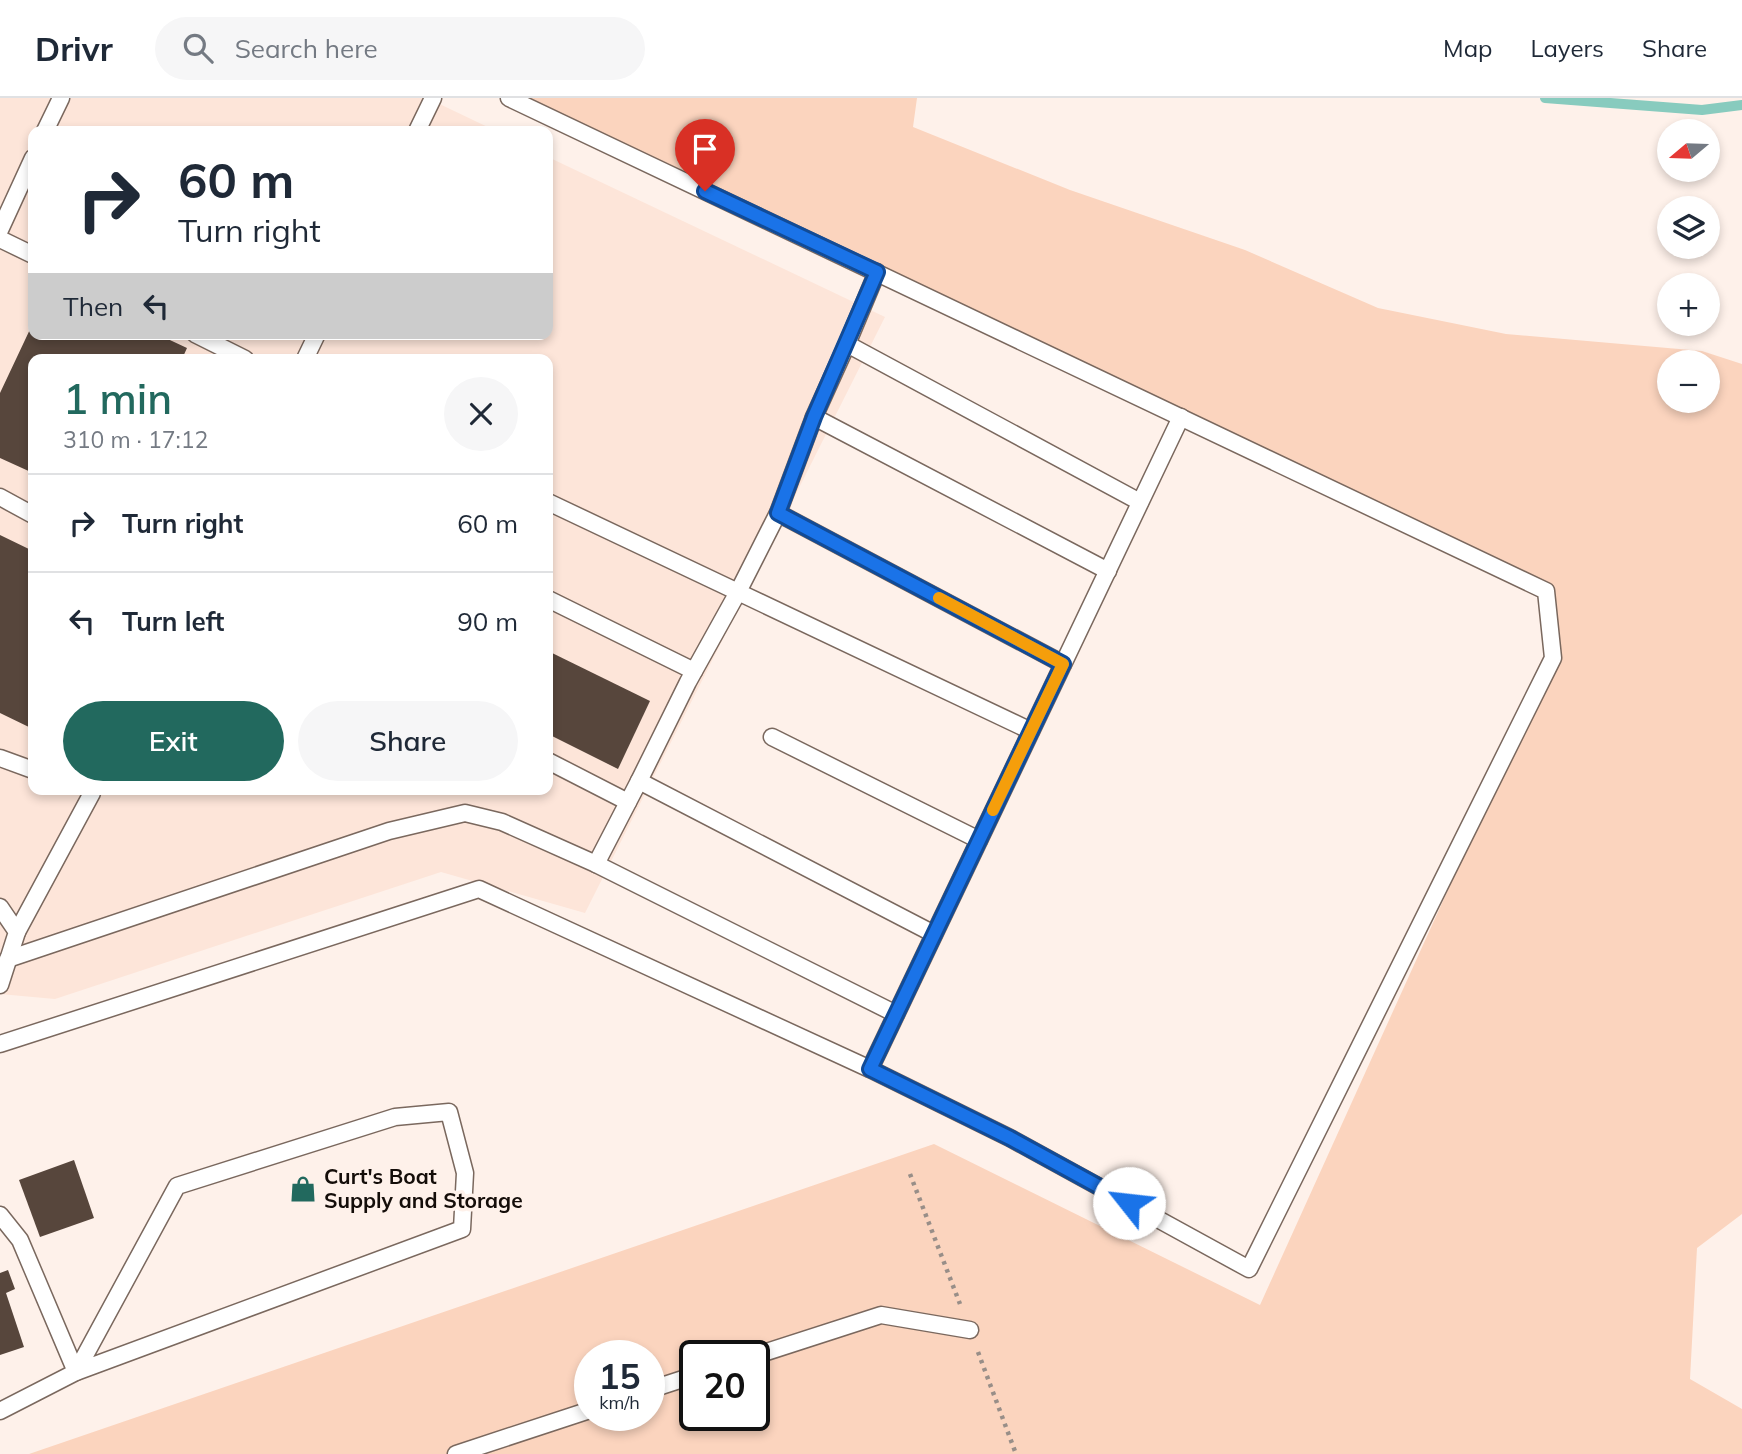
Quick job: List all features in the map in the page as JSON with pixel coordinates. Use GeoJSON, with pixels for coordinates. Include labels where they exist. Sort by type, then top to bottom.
{"type":"FeatureCollection","features":[{"type":"Feature","properties":{"kind":"lane"},"geometry":{"type":"LineString","coordinates":[[47,126],[61,98]]}},
{"type":"Feature","properties":{"kind":"lane"},"geometry":{"type":"LineString","coordinates":[[419,126],[433,98]]}},
{"type":"Feature","properties":{"kind":"lane"},"geometry":{"type":"LineString","coordinates":[[0,1044],[479,889],[870,1069],[1010,1138],[1249,1269],[1553,658],[1546,591],[509,98]]}},
{"type":"Feature","properties":{"kind":"lane"},"geometry":{"type":"LineString","coordinates":[[0,230],[28,169]]}},
{"type":"Feature","properties":{"kind":"lane"},"geometry":{"type":"LineString","coordinates":[[0,239],[28,253]]}},
{"type":"Feature","properties":{"kind":"lane"},"geometry":{"type":"LineString","coordinates":[[596,864],[778,513],[814,417],[877,272]]}},
{"type":"Feature","properties":{"kind":"lane"},"geometry":{"type":"LineString","coordinates":[[207,340],[235,354]]}},
{"type":"Feature","properties":{"kind":"lane"},"geometry":{"type":"LineString","coordinates":[[847,344],[1140,502]]}},
{"type":"Feature","properties":{"kind":"lane"},"geometry":{"type":"LineString","coordinates":[[814,417],[1108,571]]}},
{"type":"Feature","properties":{"kind":"lane"},"geometry":{"type":"LineString","coordinates":[[870,1069],[1181,417]]}},
{"type":"Feature","properties":{"kind":"lane"},"geometry":{"type":"LineString","coordinates":[[0,497],[28,512]]}},
{"type":"Feature","properties":{"kind":"lane"},"geometry":{"type":"LineString","coordinates":[[553,504],[1031,731]]}},
{"type":"Feature","properties":{"kind":"lane"},"geometry":{"type":"LineString","coordinates":[[778,513],[1063,664]]}},
{"type":"Feature","properties":{"kind":"lane"},"geometry":{"type":"LineString","coordinates":[[553,601],[694,671]]}},
{"type":"Feature","properties":{"kind":"lane"},"geometry":{"type":"LineString","coordinates":[[772,737],[979,840]]}},
{"type":"Feature","properties":{"kind":"lane"},"geometry":{"type":"LineString","coordinates":[[0,758],[28,769]]}},
{"type":"Feature","properties":{"kind":"lane"},"geometry":{"type":"LineString","coordinates":[[553,764],[628,802]]}},
{"type":"Feature","properties":{"kind":"lane"},"geometry":{"type":"LineString","coordinates":[[639,781],[934,934]]}},
{"type":"Feature","properties":{"kind":"lane"},"geometry":{"type":"LineString","coordinates":[[0,985],[17,932],[87,795]]}},
{"type":"Feature","properties":{"kind":"lane"},"geometry":{"type":"LineString","coordinates":[[8,959],[389,831],[465,813],[502,822],[596,864],[896,1014]]}},
{"type":"Feature","properties":{"kind":"lane"},"geometry":{"type":"LineString","coordinates":[[0,907],[17,932]]}},
{"type":"Feature","properties":{"kind":"lane"},"geometry":{"type":"LineString","coordinates":[[0,1411],[76,1372],[462,1229],[465,1173],[449,1112],[395,1117],[177,1186],[76,1372]]}},
{"type":"Feature","properties":{"kind":"lane"},"geometry":{"type":"LineString","coordinates":[[0,1215],[20,1240],[76,1372]]}},
{"type":"Feature","properties":{"kind":"lane"},"geometry":{"type":"LineString","coordinates":[[770,1351],[881,1315],[970,1330]]}},
{"type":"Feature","properties":{"kind":"lane"},"geometry":{"type":"LineString","coordinates":[[456,1454],[574,1415]]}},
{"type":"Feature","properties":{"kind":"shaded area"},"geometry":{"type":"Polygon","coordinates":[[[0,98],[427,98],[486,126],[28,126],[28,340],[553,340],[553,159],[885,317],[585,913],[441,872],[55,999],[0,994],[0,98]]]}},
{"type":"Feature","properties":{"kind":"shaded area"},"geometry":{"type":"Polygon","coordinates":[[[509,98],[917,98],[913,127],[1070,190],[1245,250],[1378,308],[1506,334],[1690,350],[1657,350],[1657,413],[1720,413],[1720,357],[1742,364],[1742,1214],[1697,1248],[1690,1379],[1742,1409],[1742,1454],[29,1454],[934,1144],[1260,1305],[1553,658],[1545,590],[509,98]]]}},
{"type":"Feature","properties":{"kind":"building"},"geometry":{"type":"Polygon","coordinates":[[[28,334],[28,340],[170,340],[187,348],[184,354],[28,354],[28,471],[0,458],[0,393],[28,334]]]}},
{"type":"Feature","properties":{"kind":"building"},"geometry":{"type":"Polygon","coordinates":[[[0,535],[28,549],[28,727],[0,713],[0,535]]]}},
{"type":"Feature","properties":{"kind":"building"},"geometry":{"type":"Polygon","coordinates":[[[553,653],[650,701],[618,769],[553,736],[553,653]]]}},
{"type":"Feature","properties":{"kind":"building"},"geometry":{"type":"Polygon","coordinates":[[[74,1160],[94,1218],[40,1237],[19,1180],[74,1160]]]}},
{"type":"Feature","properties":{"kind":"building"},"geometry":{"type":"Polygon","coordinates":[[[8,1270],[15,1289],[6,1293],[24,1347],[0,1355],[0,1273],[8,1270]]]}},
{"type":"Feature","properties":{"kind":"waterway"},"geometry":{"type":"LineString","coordinates":[[1545,98],[1702,110],[1742,105]]}},
{"type":"Feature","properties":{"kind":"slow traffic"},"geometry":{"type":"LineString","coordinates":[[939,598],[1063,664],[993,810]]}},
{"type":"Feature","properties":{"kind":"place","name":"Curt's Boat Supply and Storage"},"geometry":{"type":"Point","coordinates":[303,1189]}},
{"type":"Feature","properties":{"kind":"route"},"geometry":{"type":"LineString","coordinates":[[705,191],[877,272],[814,417],[778,513],[1063,664],[870,1069],[1010,1138],[1129,1203]]}}]}
